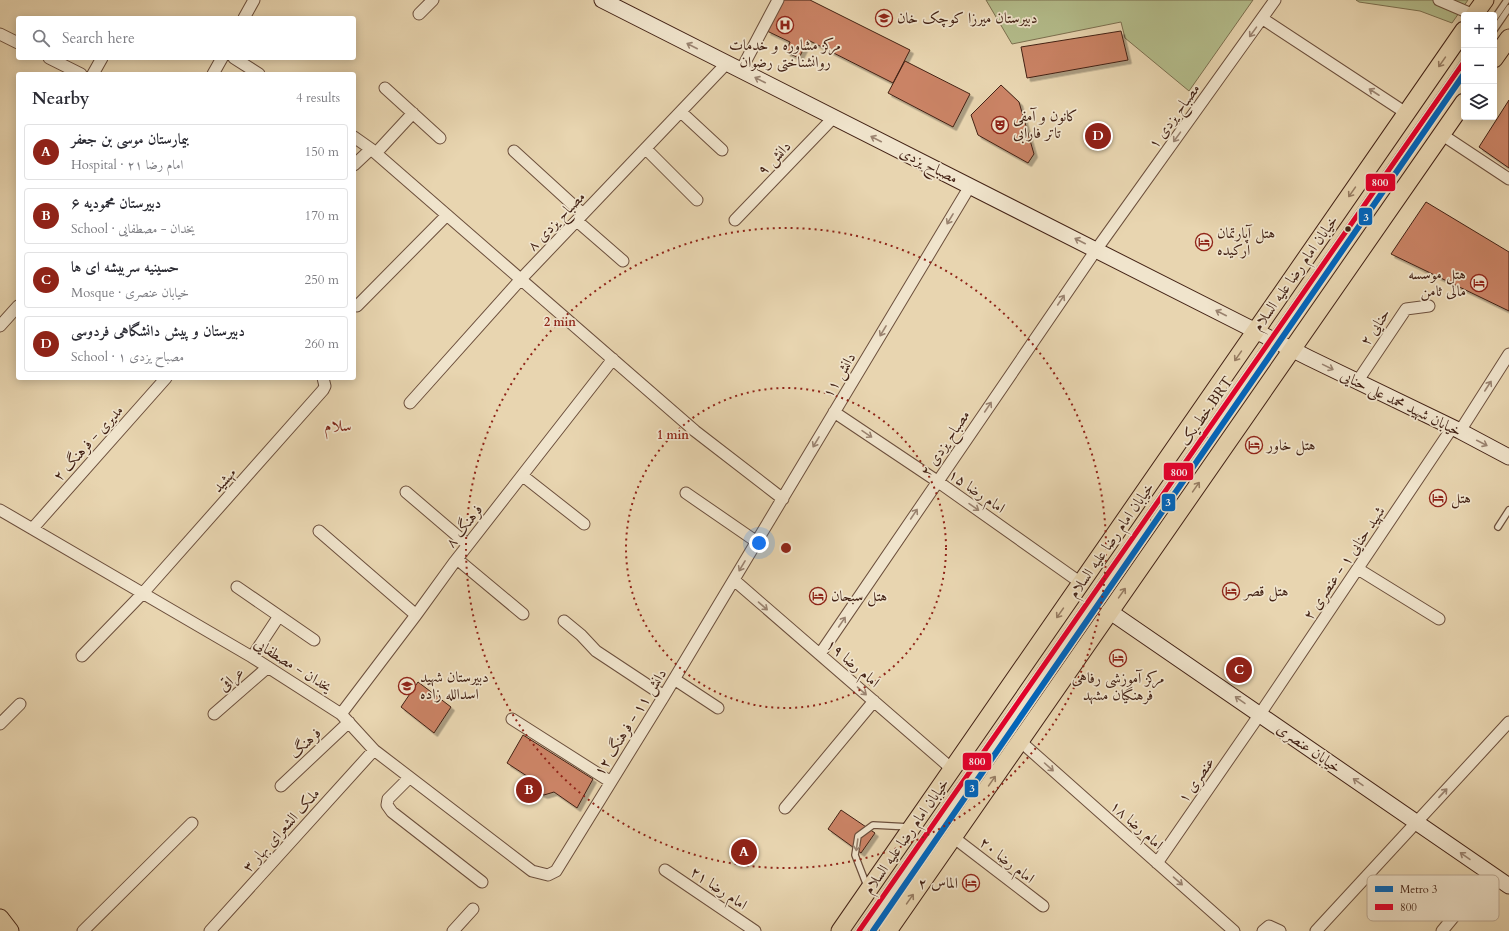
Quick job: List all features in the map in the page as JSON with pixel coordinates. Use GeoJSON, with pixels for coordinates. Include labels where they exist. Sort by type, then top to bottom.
{"type":"FeatureCollection","features":[{"type":"Feature","properties":{"kind":"main road","name":"مصباح یزدی"},"geometry":{"type":"LineString","coordinates":[[602,0],[1274,340]]}},
{"type":"Feature","properties":{"kind":"main road"},"geometry":{"type":"LineString","coordinates":[[1476,12],[1485,0]]}},
{"type":"Feature","properties":{"kind":"main road","name":"خیابان امام رضا علیه السلام"},"geometry":{"type":"LineString","coordinates":[[840,931],[1461,34]]}},
{"type":"Feature","properties":{"kind":"main road"},"geometry":{"type":"LineString","coordinates":[[1497,55],[1509,38]]}},
{"type":"Feature","properties":{"kind":"main road"},"geometry":{"type":"LineString","coordinates":[[888,931],[1461,106]]}},
{"type":"Feature","properties":{"kind":"main road","name":"خیابان شهید محمد علی حنایی"},"geometry":{"type":"LineString","coordinates":[[1274,340],[1509,457]]}},
{"type":"Feature","properties":{"kind":"main road","name":"خیابان عنصری"},"geometry":{"type":"LineString","coordinates":[[1109,611],[1493,875]]}},
{"type":"Feature","properties":{"kind":"main road","name":"خیابان عنصری"},"geometry":{"type":"LineString","coordinates":[[1499,879],[1509,886]]}},
{"type":"Feature","properties":{"kind":"main road"},"geometry":{"type":"LineString","coordinates":[[0,918],[10,931]]}},
{"type":"Feature","properties":{"kind":"street"},"geometry":{"type":"LineString","coordinates":[[245,16],[254,0]]}},
{"type":"Feature","properties":{"kind":"street"},"geometry":{"type":"LineString","coordinates":[[419,14],[434,0]]}},
{"type":"Feature","properties":{"kind":"street"},"geometry":{"type":"LineString","coordinates":[[741,70],[778,0]]}},
{"type":"Feature","properties":{"kind":"street","name":"مصباح یزدی ۱"},"geometry":{"type":"LineString","coordinates":[[1096,250],[1263,19],[1275,0]]}},
{"type":"Feature","properties":{"kind":"street"},"geometry":{"type":"LineString","coordinates":[[1439,0],[1467,12]]}},
{"type":"Feature","properties":{"kind":"street"},"geometry":{"type":"LineString","coordinates":[[1263,19],[1406,113]]}},
{"type":"Feature","properties":{"kind":"street"},"geometry":{"type":"LineString","coordinates":[[0,34],[16,42]]}},
{"type":"Feature","properties":{"kind":"street"},"geometry":{"type":"LineString","coordinates":[[53,60],[77,72]]}},
{"type":"Feature","properties":{"kind":"street"},"geometry":{"type":"LineString","coordinates":[[94,72],[101,60]]}},
{"type":"Feature","properties":{"kind":"street"},"geometry":{"type":"LineString","coordinates":[[214,72],[221,60]]}},
{"type":"Feature","properties":{"kind":"street"},"geometry":{"type":"LineString","coordinates":[[237,60],[256,72]]}},
{"type":"Feature","properties":{"kind":"street","name":"مصباح یزدی ۸"},"geometry":{"type":"LineString","coordinates":[[410,403],[521,280],[727,63]]}},
{"type":"Feature","properties":{"kind":"street"},"geometry":{"type":"LineString","coordinates":[[385,88],[440,138]]}},
{"type":"Feature","properties":{"kind":"street"},"geometry":{"type":"LineString","coordinates":[[681,112],[722,150]]}},
{"type":"Feature","properties":{"kind":"street"},"geometry":{"type":"LineString","coordinates":[[356,164],[373,151],[413,113]]}},
{"type":"Feature","properties":{"kind":"street","name":"دانش ۹"},"geometry":{"type":"LineString","coordinates":[[735,220],[834,118]]}},
{"type":"Feature","properties":{"kind":"street"},"geometry":{"type":"LineString","coordinates":[[1441,134],[1509,180]]}},
{"type":"Feature","properties":{"kind":"street"},"geometry":{"type":"LineString","coordinates":[[356,138],[373,151],[695,431],[782,499]]}},
{"type":"Feature","properties":{"kind":"street"},"geometry":{"type":"LineString","coordinates":[[646,149],[697,200]]}},
{"type":"Feature","properties":{"kind":"street"},"geometry":{"type":"LineString","coordinates":[[514,151],[623,261]]}},
{"type":"Feature","properties":{"kind":"street","name":"دانش ۱۱"},"geometry":{"type":"LineString","coordinates":[[734,580],[970,186]]}},
{"type":"Feature","properties":{"kind":"street"},"geometry":{"type":"LineString","coordinates":[[357,306],[447,215]]}},
{"type":"Feature","properties":{"kind":"street","name":"مصباح یزدی ۲"},"geometry":{"type":"LineString","coordinates":[[820,654],[1096,250]]}},
{"type":"Feature","properties":{"kind":"street","name":"حنایی ۲"},"geometry":{"type":"LineString","coordinates":[[1357,382],[1406,309],[1429,306]]}},
{"type":"Feature","properties":{"kind":"street"},"geometry":{"type":"LineString","coordinates":[[0,326],[16,308]]}},
{"type":"Feature","properties":{"kind":"street","name":"شهید حنایی ۱ - عنصری ۲"},"geometry":{"type":"LineString","coordinates":[[1260,714],[1358,569],[1509,354]]}},
{"type":"Feature","properties":{"kind":"street","name":"فرهنگ ۸"},"geometry":{"type":"LineString","coordinates":[[341,714],[457,559],[613,359]]}},
{"type":"Feature","properties":{"kind":"street","name":"مدیری - فرهنگ ۲"},"geometry":{"type":"LineString","coordinates":[[33,528],[164,380]]}},
{"type":"Feature","properties":{"kind":"street","name":"مهشید"},"geometry":{"type":"LineString","coordinates":[[82,656],[143,593],[323,390],[324,382]]}},
{"type":"Feature","properties":{"kind":"street","name":"امام رضا ۱۵"},"geometry":{"type":"LineString","coordinates":[[834,412],[937,481],[1081,583]]}},
{"type":"Feature","properties":{"kind":"street"},"geometry":{"type":"LineString","coordinates":[[523,476],[584,524]]}},
{"type":"Feature","properties":{"kind":"street"},"geometry":{"type":"LineString","coordinates":[[406,492],[468,545]]}},
{"type":"Feature","properties":{"kind":"street"},"geometry":{"type":"LineString","coordinates":[[686,493],[757,542]]}},
{"type":"Feature","properties":{"kind":"street","name":"یخدان - مصطفایی"},"geometry":{"type":"LineString","coordinates":[[0,510],[252,657],[341,714],[374,750],[409,778],[532,871],[548,875]]}},
{"type":"Feature","properties":{"kind":"street"},"geometry":{"type":"LineString","coordinates":[[319,531],[416,615]]}},
{"type":"Feature","properties":{"kind":"street"},"geometry":{"type":"LineString","coordinates":[[457,559],[523,614]]}},
{"type":"Feature","properties":{"kind":"street"},"geometry":{"type":"LineString","coordinates":[[1358,569],[1439,619]]}},
{"type":"Feature","properties":{"kind":"street","name":"امام رضا ۱۹"},"geometry":{"type":"LineString","coordinates":[[734,580],[952,769]]}},
{"type":"Feature","properties":{"kind":"street","name":"دانش ۱۱ - فرهنگ ۱۲"},"geometry":{"type":"LineString","coordinates":[[548,875],[556,871],[734,580]]}},
{"type":"Feature","properties":{"kind":"street"},"geometry":{"type":"LineString","coordinates":[[237,587],[314,640]]}},
{"type":"Feature","properties":{"kind":"street"},"geometry":{"type":"LineString","coordinates":[[252,657],[279,616]]}},
{"type":"Feature","properties":{"kind":"street"},"geometry":{"type":"LineString","coordinates":[[564,621],[581,635],[596,651],[664,696]]}},
{"type":"Feature","properties":{"kind":"street","name":"عراقی"},"geometry":{"type":"LineString","coordinates":[[214,714],[268,667]]}},
{"type":"Feature","properties":{"kind":"street"},"geometry":{"type":"LineString","coordinates":[[674,679],[718,708]]}},
{"type":"Feature","properties":{"kind":"street"},"geometry":{"type":"LineString","coordinates":[[785,808],[874,701]]}},
{"type":"Feature","properties":{"kind":"street"},"geometry":{"type":"LineString","coordinates":[[0,724],[20,704]]}},
{"type":"Feature","properties":{"kind":"street","name":"عنصری ۱"},"geometry":{"type":"LineString","coordinates":[[1157,863],[1260,714]]}},
{"type":"Feature","properties":{"kind":"street"},"geometry":{"type":"LineString","coordinates":[[512,719],[611,782]]}},
{"type":"Feature","properties":{"kind":"street","name":"فرهنگ"},"geometry":{"type":"LineString","coordinates":[[281,786],[349,722]]}},
{"type":"Feature","properties":{"kind":"street"},"geometry":{"type":"LineString","coordinates":[[1367,875],[1509,722]]}},
{"type":"Feature","properties":{"kind":"street","name":"امام رضا ۱۸"},"geometry":{"type":"LineString","coordinates":[[1020,741],[1234,931]]}},
{"type":"Feature","properties":{"kind":"street","name":"ملک الشعرای بهار ۳"},"geometry":{"type":"LineString","coordinates":[[210,931],[374,750]]}},
{"type":"Feature","properties":{"kind":"street"},"geometry":{"type":"LineString","coordinates":[[409,778],[388,799],[387,805],[392,812],[482,882]]}},
{"type":"Feature","properties":{"kind":"street"},"geometry":{"type":"LineString","coordinates":[[83,931],[192,823]]}},
{"type":"Feature","properties":{"kind":"street","name":"امام رضا ۲۰"},"geometry":{"type":"LineString","coordinates":[[953,837],[1043,906]]}},
{"type":"Feature","properties":{"kind":"street","name":"امام رضا ۲۱"},"geometry":{"type":"LineString","coordinates":[[665,870],[755,931]]}},
{"type":"Feature","properties":{"kind":"street"},"geometry":{"type":"LineString","coordinates":[[1316,931],[1367,875]]}},
{"type":"Feature","properties":{"kind":"street"},"geometry":{"type":"LineString","coordinates":[[453,931],[473,909]]}},
{"type":"Feature","properties":{"kind":"street"},"geometry":{"type":"LineString","coordinates":[[1442,931],[1450,921]]}},
{"type":"Feature","properties":{"kind":"street"},"geometry":{"type":"LineString","coordinates":[[1263,931],[1269,926],[1280,931]]}},
{"type":"Feature","properties":{"kind":"lane"},"geometry":{"type":"LineString","coordinates":[[1497,15],[1507,0]]}},
{"type":"Feature","properties":{"kind":"lane"},"geometry":{"type":"LineString","coordinates":[[1497,26],[1509,8]]}},
{"type":"Feature","properties":{"kind":"lane","name":"خط یک BRT"},"geometry":{"type":"LineString","coordinates":[[865,931],[1274,340],[1461,66]]}},
{"type":"Feature","properties":{"kind":"lane","name":"خط یک BRT"},"geometry":{"type":"LineString","coordinates":[[859,931],[1274,340],[1461,77]]}},
{"type":"Feature","properties":{"kind":"lane"},"geometry":{"type":"LineString","coordinates":[[1498,527],[1509,510]]}},
{"type":"Feature","properties":{"kind":"lane"},"geometry":{"type":"LineString","coordinates":[[869,889],[856,855],[858,836],[873,825],[912,827]]}},
{"type":"Feature","properties":{"kind":"green space"},"geometry":{"type":"Polygon","coordinates":[[[986,0],[1253,0],[1189,91],[1125,38],[1121,22],[1012,44],[986,0]]]}},
{"type":"Feature","properties":{"kind":"green space"},"geometry":{"type":"Polygon","coordinates":[[[1356,0],[1468,0],[1452,23],[1420,11],[1359,2],[1356,0]]]}},
{"type":"Feature","properties":{"kind":"building"},"geometry":{"type":"Polygon","coordinates":[[[783,0],[810,0],[910,50],[893,83],[808,40],[799,58],[786,52],[790,42],[767,31],[783,0]]]}},
{"type":"Feature","properties":{"kind":"building"},"geometry":{"type":"Polygon","coordinates":[[[1121,31],[1128,60],[1027,78],[1021,47],[1121,31]]]}},
{"type":"Feature","properties":{"kind":"building"},"geometry":{"type":"Polygon","coordinates":[[[905,61],[970,94],[953,127],[888,93],[905,61]]]}},
{"type":"Feature","properties":{"kind":"building","name":"کانون و آمفی تاتر فارابی"},"geometry":{"type":"Polygon","coordinates":[[[1001,85],[1019,102],[1034,154],[1028,163],[978,135],[971,115],[1001,85]]]}},
{"type":"Feature","properties":{"kind":"building"},"geometry":{"type":"Polygon","coordinates":[[[1509,100],[1509,168],[1479,147],[1509,100]]]}},
{"type":"Feature","properties":{"kind":"building","name":"هتل موسسه مالی ثامن"},"geometry":{"type":"Polygon","coordinates":[[[1426,202],[1509,252],[1509,311],[1391,254],[1426,202]]]}},
{"type":"Feature","properties":{"kind":"building","name":"دبیرستان شهید اسدالله زاده"},"geometry":{"type":"Polygon","coordinates":[[[418,682],[451,707],[434,733],[401,707],[418,682]]]}},
{"type":"Feature","properties":{"kind":"building"},"geometry":{"type":"Polygon","coordinates":[[[523,735],[593,779],[577,808],[554,792],[544,795],[533,790],[533,780],[507,763],[523,735]]]}},
{"type":"Feature","properties":{"kind":"building"},"geometry":{"type":"Polygon","coordinates":[[[841,810],[875,833],[861,853],[828,829],[841,810]]]}},
{"type":"Feature","properties":{"kind":"metro line","name":"3"},"geometry":{"type":"LineString","coordinates":[[873,931],[1461,78]]}},
{"type":"Feature","properties":{"kind":"transit line","name":"800"},"geometry":{"type":"LineString","coordinates":[[859,931],[1461,66]]}},
{"type":"Feature","properties":{"kind":"place","name":"دبیرستان میرزا کوچک خان"},"geometry":{"type":"Point","coordinates":[884,18]}},
{"type":"Feature","properties":{"kind":"place","name":"مرکز مشاوره و خدمات روانشناختی رضوان"},"geometry":{"type":"Point","coordinates":[785,25]}},
{"type":"Feature","properties":{"kind":"place","name":"کانون و آمفی تاتر فارابی"},"geometry":{"type":"Point","coordinates":[1000,125]}},
{"type":"Feature","properties":{"kind":"place","name":"دبیرستان و پیش دانشگاهی فردوسی"},"geometry":{"type":"Point","coordinates":[1098,136]}},
{"type":"Feature","properties":{"kind":"place","name":"هتل آپارتمان ارکیده"},"geometry":{"type":"Point","coordinates":[1204,242]}},
{"type":"Feature","properties":{"kind":"place","name":"هتل موسسه مالی ثامن"},"geometry":{"type":"Point","coordinates":[1479,283]}},
{"type":"Feature","properties":{"kind":"place","name":"هتل خاور"},"geometry":{"type":"Point","coordinates":[1254,445]}},
{"type":"Feature","properties":{"kind":"place","name":"هتل"},"geometry":{"type":"Point","coordinates":[1438,498]}},
{"type":"Feature","properties":{"kind":"place","name":"هتل قصر"},"geometry":{"type":"Point","coordinates":[1231,591]}},
{"type":"Feature","properties":{"kind":"place","name":"هتل سبحان"},"geometry":{"type":"Point","coordinates":[818,596]}},
{"type":"Feature","properties":{"kind":"place","name":"مرکز آموزشی رفاهی فرهنگیان مشهد"},"geometry":{"type":"Point","coordinates":[1118,658]}},
{"type":"Feature","properties":{"kind":"place","name":"حسینیه سربیشه ای ها"},"geometry":{"type":"Point","coordinates":[1239,670]}},
{"type":"Feature","properties":{"kind":"place","name":"دبیرستان شهید اسدالله زاده"},"geometry":{"type":"Point","coordinates":[407,686]}},
{"type":"Feature","properties":{"kind":"place","name":"دبیرستان محمودیه ۶"},"geometry":{"type":"Point","coordinates":[529,790]}},
{"type":"Feature","properties":{"kind":"place","name":"بیمارستان موسی بن جعفر"},"geometry":{"type":"Point","coordinates":[744,852]}},
{"type":"Feature","properties":{"kind":"place","name":"الماس ۲"},"geometry":{"type":"Point","coordinates":[971,883]}},
{"type":"Feature","properties":{"kind":"district","name":"سلام"},"geometry":{"type":"Point","coordinates":[338,425]}}]}
